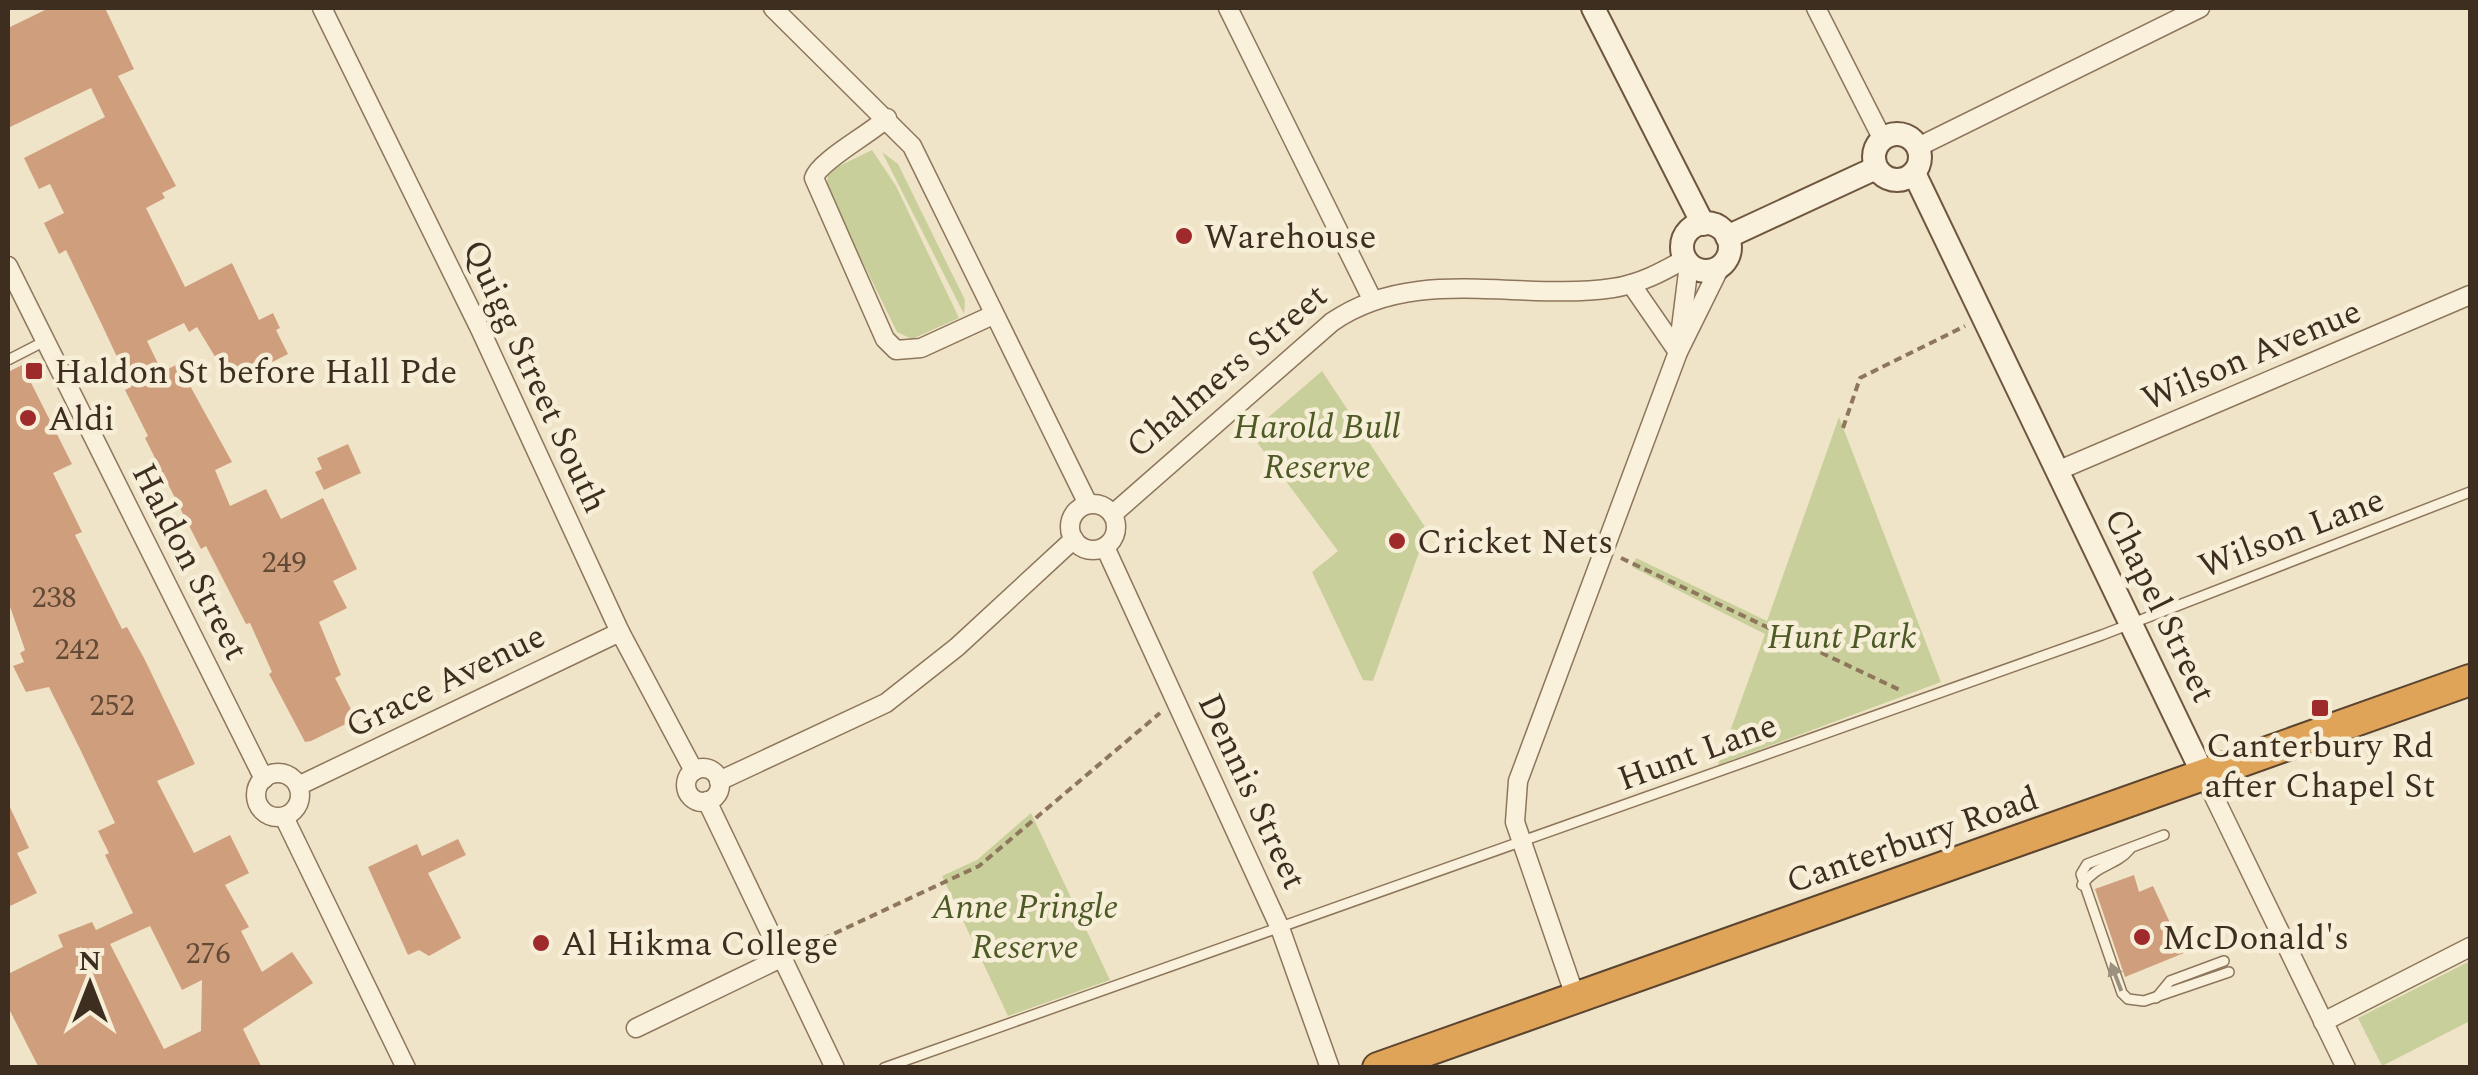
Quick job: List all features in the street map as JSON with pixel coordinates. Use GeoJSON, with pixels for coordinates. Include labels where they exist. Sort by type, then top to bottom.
{"type":"FeatureCollection","features":[{"type":"Feature","properties":{"kind":"highway","name":"Canterbury Road"},"geometry":{"type":"LineString","coordinates":[[1378,1068],[1418,1061],[1576,996],[2470,680]]}},
{"type":"Feature","properties":{"kind":"street","name":"Quigg Street South"},"geometry":{"type":"LineString","coordinates":[[322,8],[480,330],[620,632],[694,771]]}},
{"type":"Feature","properties":{"kind":"street"},"geometry":{"type":"LineString","coordinates":[[773,8],[912,146],[1088,504]]}},
{"type":"Feature","properties":{"kind":"street"},"geometry":{"type":"LineString","coordinates":[[1228,8],[1372,298]]}},
{"type":"Feature","properties":{"kind":"street"},"geometry":{"type":"LineString","coordinates":[[1593,8],[1703,224]]}},
{"type":"Feature","properties":{"kind":"street"},"geometry":{"type":"LineString","coordinates":[[1816,8],[1882,138]]}},
{"type":"Feature","properties":{"kind":"street"},"geometry":{"type":"LineString","coordinates":[[1918,147],[2200,8]]}},
{"type":"Feature","properties":{"kind":"street"},"geometry":{"type":"LineString","coordinates":[[887,118],[862,141],[820,165],[814,178],[885,339],[896,350],[913,351],[993,315]]}},
{"type":"Feature","properties":{"kind":"street"},"geometry":{"type":"LineString","coordinates":[[1902,134],[1918,147],[1920,160],[1914,173],[1893,180],[1876,168],[1874,149],[1882,138],[1902,134]]}},
{"type":"Feature","properties":{"kind":"street"},"geometry":{"type":"LineString","coordinates":[[1727,237],[1876,168]]}},
{"type":"Feature","properties":{"kind":"street","name":"Chapel Street"},"geometry":{"type":"LineString","coordinates":[[1914,173],[2346,1068]]}},
{"type":"Feature","properties":{"kind":"street"},"geometry":{"type":"LineString","coordinates":[[1576,996],[1522,843],[1515,812],[1518,781],[1678,352],[1729,252],[1727,237],[1715,226],[1703,224],[1684,236],[1687,262],[1678,352]]}},
{"type":"Feature","properties":{"kind":"street"},"geometry":{"type":"LineString","coordinates":[[1687,262],[1708,271],[1721,265]]}},
{"type":"Feature","properties":{"kind":"street","name":"Chalmers Street"},"geometry":{"type":"LineString","coordinates":[[1113,514],[1332,322],[1372,298],[1416,290],[1588,290],[1631,284],[1687,262]]}},
{"type":"Feature","properties":{"kind":"street","name":"Haldon Street"},"geometry":{"type":"LineString","coordinates":[[8,266],[264,779]]}},
{"type":"Feature","properties":{"kind":"street"},"geometry":{"type":"LineString","coordinates":[[1631,284],[1678,352]]}},
{"type":"Feature","properties":{"kind":"street","name":"Wilson Avenue"},"geometry":{"type":"LineString","coordinates":[[2057,471],[2470,296]]}},
{"type":"Feature","properties":{"kind":"street"},"geometry":{"type":"LineString","coordinates":[[1088,504],[1103,505],[1113,514],[1115,536],[1105,547],[1091,550],[1074,539],[1072,518],[1088,504]]}},
{"type":"Feature","properties":{"kind":"street"},"geometry":{"type":"LineString","coordinates":[[719,780],[886,703],[957,647],[1074,539]]}},
{"type":"Feature","properties":{"kind":"street","name":"Dennis Street"},"geometry":{"type":"LineString","coordinates":[[1105,547],[1280,928],[1330,1068]]}},
{"type":"Feature","properties":{"kind":"street","name":"Grace Avenue"},"geometry":{"type":"LineString","coordinates":[[298,786],[620,632]]}},
{"type":"Feature","properties":{"kind":"street"},"geometry":{"type":"LineString","coordinates":[[719,780],[709,769],[694,771],[686,784],[689,794],[707,801],[835,1068]]}},
{"type":"Feature","properties":{"kind":"street"},"geometry":{"type":"LineString","coordinates":[[283,774],[298,786],[296,808],[284,817],[269,815],[259,806],[256,791],[264,779],[283,774]]}},
{"type":"Feature","properties":{"kind":"street"},"geometry":{"type":"LineString","coordinates":[[707,801],[716,796],[719,780]]}},
{"type":"Feature","properties":{"kind":"street"},"geometry":{"type":"LineString","coordinates":[[284,817],[406,1068]]}},
{"type":"Feature","properties":{"kind":"street"},"geometry":{"type":"LineString","coordinates":[[2323,1022],[2470,946]]}},
{"type":"Feature","properties":{"kind":"street"},"geometry":{"type":"LineString","coordinates":[[636,1028],[783,958]]}},
{"type":"Feature","properties":{"kind":"lane"},"geometry":{"type":"LineString","coordinates":[[8,360],[45,341]]}},
{"type":"Feature","properties":{"kind":"lane","name":"Wilson Lane"},"geometry":{"type":"LineString","coordinates":[[2132,624],[2470,492]]}},
{"type":"Feature","properties":{"kind":"lane","name":"Hunt Lane"},"geometry":{"type":"LineString","coordinates":[[884,1068],[2132,624]]}},
{"type":"Feature","properties":{"kind":"lane"},"geometry":{"type":"LineString","coordinates":[[2164,835],[2087,864],[2082,885],[2122,992],[2136,1002],[2230,972]]}},
{"type":"Feature","properties":{"kind":"lane"},"geometry":{"type":"LineString","coordinates":[[2156,998],[2170,981],[2224,961]]}},
{"type":"Feature","properties":{"kind":"path"},"geometry":{"type":"LineString","coordinates":[[1843,428],[1860,378],[1982,318]]}},
{"type":"Feature","properties":{"kind":"path"},"geometry":{"type":"LineString","coordinates":[[1603,550],[1921,700]]}},
{"type":"Feature","properties":{"kind":"path"},"geometry":{"type":"LineString","coordinates":[[783,958],[979,866],[1175,700]]}},
{"type":"Feature","properties":{"kind":"green space"},"geometry":{"type":"Polygon","coordinates":[[[872,150],[896,186],[959,318],[912,339],[897,332],[826,187],[829,171],[872,150]]]}},
{"type":"Feature","properties":{"kind":"green space"},"geometry":{"type":"Polygon","coordinates":[[[882,152],[898,164],[965,300],[964,314],[882,152]]]}},
{"type":"Feature","properties":{"kind":"green space","name":"Harold Bull Reserve"},"geometry":{"type":"Polygon","coordinates":[[[1322,371],[1427,530],[1373,681],[1363,680],[1312,572],[1338,551],[1250,433],[1322,371]]]}},
{"type":"Feature","properties":{"kind":"green space","name":"Hunt Park"},"geometry":{"type":"Polygon","coordinates":[[[1839,417],[1941,682],[1718,765],[1765,634],[1632,567],[1636,558],[1767,621],[1839,417]]]}},
{"type":"Feature","properties":{"kind":"green space","name":"Anne Pringle Reserve"},"geometry":{"type":"Polygon","coordinates":[[[1031,813],[1110,980],[1008,1016],[942,876],[977,860],[1031,813]]]}},
{"type":"Feature","properties":{"kind":"green space"},"geometry":{"type":"Polygon","coordinates":[[[2470,961],[2470,1021],[2382,1066],[2358,1018],[2470,961]]]}},
{"type":"Feature","properties":{"kind":"building"},"geometry":{"type":"Polygon","coordinates":[[[49,8],[105,8],[134,69],[118,76],[176,186],[162,193],[165,198],[146,208],[185,287],[232,263],[259,320],[273,313],[280,328],[276,330],[288,354],[231,383],[197,327],[189,332],[184,323],[147,341],[162,372],[178,364],[232,462],[215,470],[230,506],[266,489],[281,519],[323,498],[357,569],[333,581],[347,608],[319,622],[341,675],[335,678],[356,719],[311,741],[305,742],[269,674],[272,672],[250,623],[246,624],[206,546],[201,549],[186,520],[145,438],[148,436],[125,390],[131,387],[103,327],[66,250],[59,254],[44,223],[64,213],[50,184],[39,189],[24,158],[105,117],[91,88],[8,128],[8,28],[49,8]]]}},
{"type":"Feature","properties":{"kind":"building"},"geometry":{"type":"Polygon","coordinates":[[[22,365],[72,464],[53,473],[82,532],[75,535],[122,629],[127,627],[145,660],[195,764],[157,781],[194,853],[230,835],[249,873],[225,885],[249,927],[241,931],[262,972],[292,952],[313,983],[243,1029],[262,1068],[39,1068],[8,1007],[8,974],[63,947],[58,935],[92,922],[96,930],[133,913],[98,831],[115,823],[80,749],[49,687],[26,692],[13,666],[24,662],[20,653],[25,650],[8,601],[8,372],[22,365]],[[150,926],[110,944],[164,1049],[201,1031],[202,980],[182,990],[150,926]]]}},
{"type":"Feature","properties":{"kind":"building"},"geometry":{"type":"Polygon","coordinates":[[[348,444],[361,473],[324,490],[315,472],[322,469],[317,458],[348,444]]]}},
{"type":"Feature","properties":{"kind":"building"},"geometry":{"type":"Polygon","coordinates":[[[8,803],[29,848],[17,853],[37,893],[8,907],[8,803]]]}},
{"type":"Feature","properties":{"kind":"building"},"geometry":{"type":"Polygon","coordinates":[[[458,839],[466,855],[428,873],[461,938],[429,956],[419,950],[408,955],[368,867],[417,844],[422,856],[458,839]]]}},
{"type":"Feature","properties":{"kind":"building","name":"McDonald's"},"geometry":{"type":"Polygon","coordinates":[[[2134,875],[2139,892],[2153,886],[2184,953],[2125,977],[2095,889],[2134,875]]]}},
{"type":"Feature","properties":{"kind":"place","name":"Warehouse"},"geometry":{"type":"Point","coordinates":[1184,236]}},
{"type":"Feature","properties":{"kind":"place","name":"Haldon St before Hall Pde"},"geometry":{"type":"Point","coordinates":[34,371]}},
{"type":"Feature","properties":{"kind":"place","name":"Aldi"},"geometry":{"type":"Point","coordinates":[28,418]}},
{"type":"Feature","properties":{"kind":"place","name":"Cricket Nets"},"geometry":{"type":"Point","coordinates":[1397,541]}},
{"type":"Feature","properties":{"kind":"place","name":"Canterbury Rd after Chapel St"},"geometry":{"type":"Point","coordinates":[2320,708]}},
{"type":"Feature","properties":{"kind":"place","name":"McDonald's"},"geometry":{"type":"Point","coordinates":[2142,937]}},
{"type":"Feature","properties":{"kind":"place","name":"Al Hikma College"},"geometry":{"type":"Point","coordinates":[541,943]}}]}
